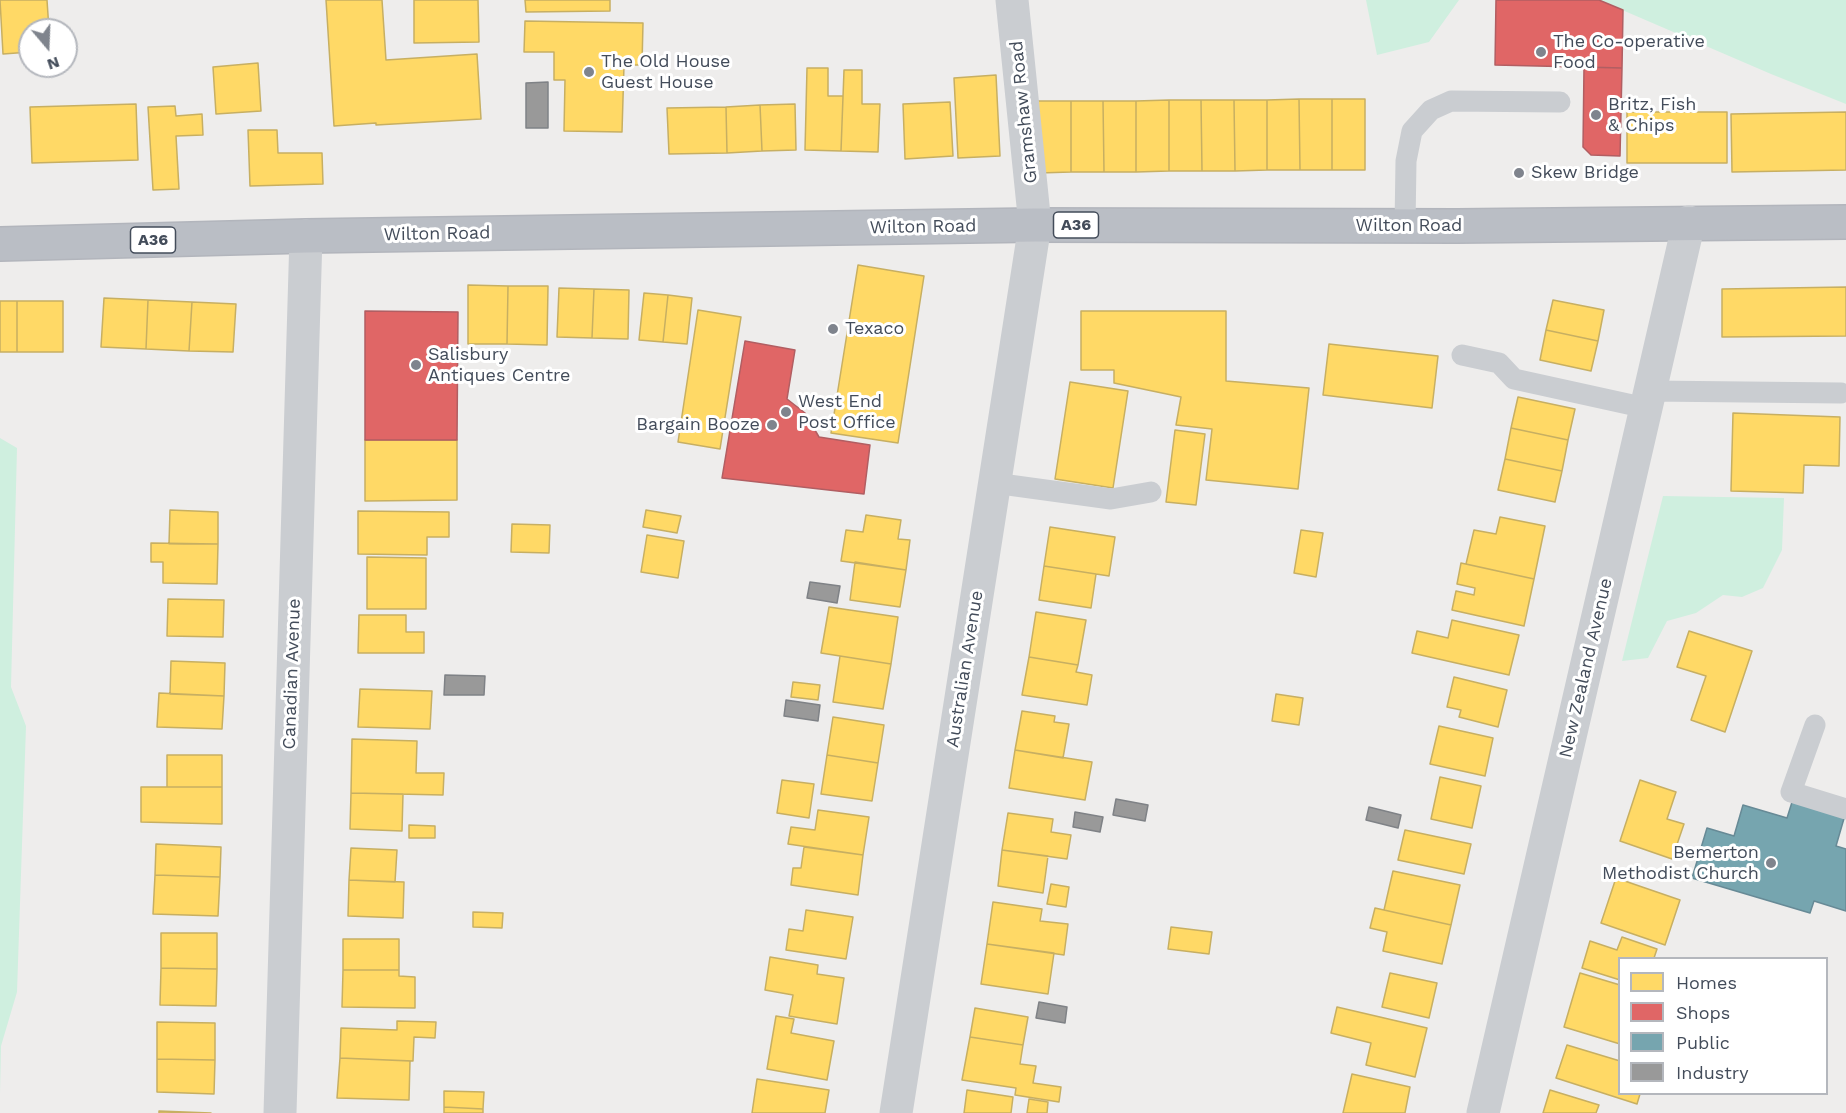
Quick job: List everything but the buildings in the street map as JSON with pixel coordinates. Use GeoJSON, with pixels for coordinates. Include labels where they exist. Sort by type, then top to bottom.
{"type":"FeatureCollection","features":[{"type":"Feature","properties":{"kind":"highway","name":"Wilton Road"},"geometry":{"type":"LineString","coordinates":[[0,244],[306,236],[1035,225],[1405,226],[1846,222]]}},
{"type":"Feature","properties":{"kind":"street","name":"Gramshaw Road"},"geometry":{"type":"LineString","coordinates":[[1012,0],[1035,225]]}},
{"type":"Feature","properties":{"kind":"street","name":"New Zealand Avenue"},"geometry":{"type":"LineString","coordinates":[[1483,1113],[1689,222]]}},
{"type":"Feature","properties":{"kind":"street","name":"Australian Avenue"},"geometry":{"type":"LineString","coordinates":[[896,1113],[1035,225]]}},
{"type":"Feature","properties":{"kind":"street","name":"Canadian Avenue"},"geometry":{"type":"LineString","coordinates":[[280,1113],[306,236]]}},
{"type":"Feature","properties":{"kind":"lane"},"geometry":{"type":"LineString","coordinates":[[1405,226],[1406,160],[1412,131],[1431,110],[1451,101],[1560,102]]}},
{"type":"Feature","properties":{"kind":"lane"},"geometry":{"type":"LineString","coordinates":[[1462,355],[1499,363],[1514,379],[1648,399],[1841,393]]}},
{"type":"Feature","properties":{"kind":"lane"},"geometry":{"type":"LineString","coordinates":[[994,483],[1111,499],[1151,492]]}},
{"type":"Feature","properties":{"kind":"lane"},"geometry":{"type":"LineString","coordinates":[[1815,725],[1791,792],[1846,808]]}},
{"type":"Feature","properties":{"kind":"green space"},"geometry":{"type":"Polygon","coordinates":[[[1366,0],[1459,0],[1429,42],[1377,55],[1366,0]]]}},
{"type":"Feature","properties":{"kind":"green space"},"geometry":{"type":"Polygon","coordinates":[[[1599,0],[1846,0],[1846,104],[1771,74],[1599,0]]]}},
{"type":"Feature","properties":{"kind":"green space"},"geometry":{"type":"Polygon","coordinates":[[[0,438],[17,448],[11,687],[26,726],[17,992],[1,1046],[0,1094],[0,438]]]}},
{"type":"Feature","properties":{"kind":"green space"},"geometry":{"type":"Polygon","coordinates":[[[1663,496],[1784,498],[1782,550],[1763,588],[1742,597],[1723,595],[1696,613],[1667,621],[1648,658],[1622,661],[1663,496]]]}},
{"type":"Feature","properties":{"kind":"place","name":"The Co-operative Food"},"geometry":{"type":"Point","coordinates":[1541,52]}},
{"type":"Feature","properties":{"kind":"place","name":"The Old House Guest House"},"geometry":{"type":"Point","coordinates":[589,72]}},
{"type":"Feature","properties":{"kind":"place","name":"Britz, Fish & Chips"},"geometry":{"type":"Point","coordinates":[1596,115]}},
{"type":"Feature","properties":{"kind":"place","name":"Skew Bridge"},"geometry":{"type":"Point","coordinates":[1519,173]}},
{"type":"Feature","properties":{"kind":"place","name":"Texaco"},"geometry":{"type":"Point","coordinates":[833,329]}},
{"type":"Feature","properties":{"kind":"place","name":"Salisbury Antiques Centre"},"geometry":{"type":"Point","coordinates":[416,365]}},
{"type":"Feature","properties":{"kind":"place","name":"West End Post Office"},"geometry":{"type":"Point","coordinates":[786,412]}},
{"type":"Feature","properties":{"kind":"place","name":"Bargain Booze"},"geometry":{"type":"Point","coordinates":[772,425]}},
{"type":"Feature","properties":{"kind":"place","name":"Bemerton Methodist Church"},"geometry":{"type":"Point","coordinates":[1771,863]}}]}
